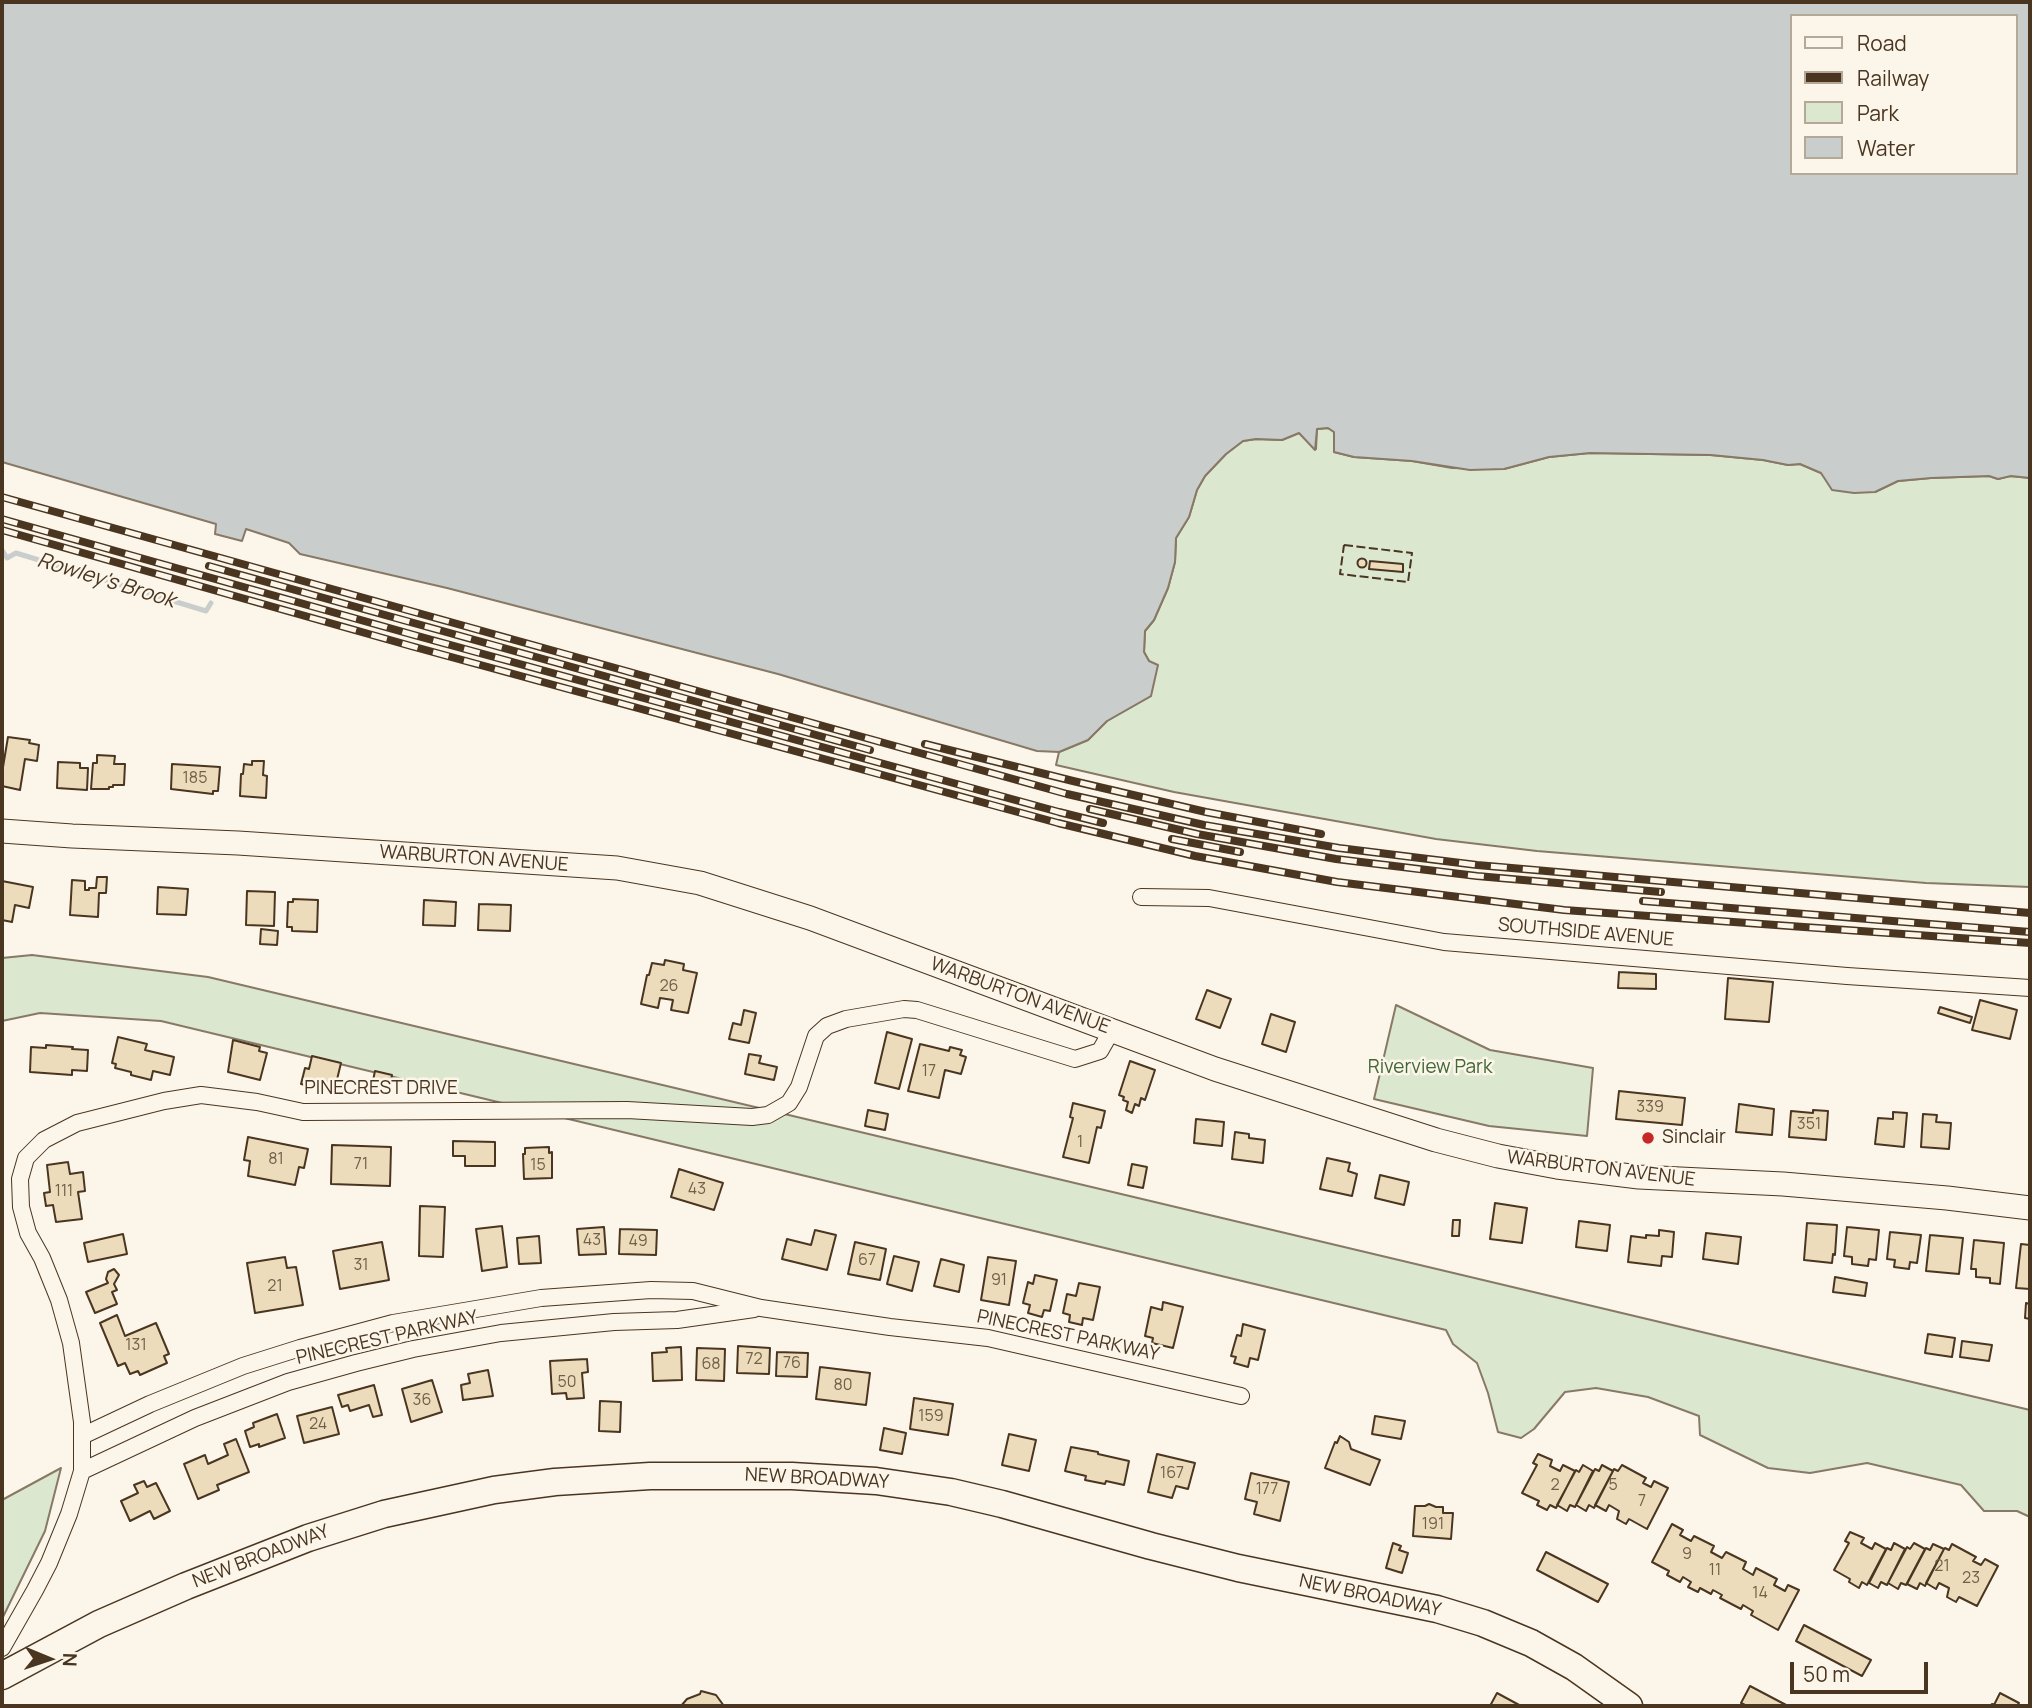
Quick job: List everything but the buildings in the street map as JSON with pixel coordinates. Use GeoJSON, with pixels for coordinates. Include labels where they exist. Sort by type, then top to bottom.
{"type":"FeatureCollection","features":[{"type":"Feature","properties":{"kind":"main road","name":"NEW BROADWAY"},"geometry":{"type":"LineString","coordinates":[[2,1676],[99,1624],[198,1581],[309,1538],[395,1511],[494,1490],[555,1482],[650,1476],[792,1476],[876,1481],[964,1495],[1225,1565],[1437,1609],[1483,1623],[1531,1643],[1574,1667],[1629,1706]]}},
{"type":"Feature","properties":{"kind":"street","name":"WARBURTON AVENUE"},"geometry":{"type":"LineString","coordinates":[[2,831],[238,843],[604,867],[700,883],[810,918],[1215,1069],[1436,1140],[1498,1156],[1557,1167],[1639,1177],[1796,1185],[2030,1208]]}},
{"type":"Feature","properties":{"kind":"street","name":"SOUTHSIDE AVENUE"},"geometry":{"type":"LineString","coordinates":[[1142,897],[1209,898],[1444,942],[1847,976],[2030,988]]}},
{"type":"Feature","properties":{"kind":"street","name":"PINECREST DRIVE"},"geometry":{"type":"LineString","coordinates":[[2,1648],[49,1563],[69,1514],[82,1471],[82,1422],[71,1343],[60,1300],[28,1233],[21,1207],[20,1179],[26,1158],[44,1140],[77,1123],[164,1101],[201,1095],[257,1102],[303,1112],[627,1110],[752,1117],[768,1115],[789,1103],[799,1087],[816,1036],[827,1026],[846,1019],[904,1009],[917,1010],[1075,1059],[1100,1051],[1112,1030]]}},
{"type":"Feature","properties":{"kind":"street","name":"PINECREST PARKWAY"},"geometry":{"type":"LineString","coordinates":[[82,1436],[243,1366],[393,1322],[541,1298],[651,1290],[693,1291],[761,1308],[988,1338],[1241,1396]]}},
{"type":"Feature","properties":{"kind":"street","name":"PINECREST PARKWAY"},"geometry":{"type":"LineString","coordinates":[[82,1471],[195,1418],[288,1382],[414,1349],[501,1333],[614,1322],[677,1320],[761,1308]]}},
{"type":"Feature","properties":{"kind":"street"},"geometry":{"type":"LineString","coordinates":[[407,1321],[414,1349]]}},
{"type":"Feature","properties":{"kind":"green space"},"geometry":{"type":"Polygon","coordinates":[[[1328,428],[1334,432],[1334,452],[1354,457],[1412,461],[1452,468],[1504,469],[1549,457],[1590,453],[1710,455],[1788,465],[1800,464],[1821,473],[1829,483],[1875,492],[1898,481],[1931,478],[2030,478],[2030,887],[1926,883],[1537,851],[1436,839],[1174,792],[1056,765],[1059,752],[1088,740],[1107,721],[1151,696],[1149,661],[1144,652],[1145,631],[1154,620],[1168,588],[1175,562],[1176,538],[1189,517],[1197,490],[1205,476],[1243,441],[1282,440],[1299,433],[1316,449],[1317,429],[1328,428]]]}},
{"type":"Feature","properties":{"kind":"green space"},"geometry":{"type":"Polygon","coordinates":[[[32,955],[208,977],[2030,1410],[2030,1517],[2017,1511],[1984,1511],[1961,1485],[1867,1463],[1810,1473],[1768,1468],[1700,1435],[1699,1416],[1648,1397],[1596,1388],[1565,1392],[1534,1429],[1521,1438],[1498,1432],[1477,1363],[1453,1344],[1446,1330],[161,1021],[40,1013],[2,1021],[2,958],[32,955]]]}},
{"type":"Feature","properties":{"kind":"green space","name":"Riverview Park"},"geometry":{"type":"Polygon","coordinates":[[[1396,1005],[1490,1050],[1593,1068],[1587,1136],[1489,1126],[1374,1099],[1396,1005]]]}},
{"type":"Feature","properties":{"kind":"green space"},"geometry":{"type":"Polygon","coordinates":[[[61,1468],[45,1531],[2,1619],[2,1500],[61,1468]]]}},
{"type":"Feature","properties":{"kind":"water"},"geometry":{"type":"Polygon","coordinates":[[[2,2],[2030,2],[2030,478],[1931,478],[1898,481],[1875,492],[1854,493],[1832,490],[1821,473],[1800,464],[1788,465],[1711,455],[1590,453],[1549,457],[1504,469],[1470,470],[1412,461],[1354,457],[1334,452],[1334,432],[1328,428],[1317,429],[1315,450],[1299,433],[1282,440],[1243,441],[1205,476],[1197,490],[1189,517],[1176,538],[1175,562],[1168,588],[1154,620],[1145,631],[1144,652],[1149,661],[1158,665],[1151,696],[1107,721],[1088,740],[1059,752],[1037,751],[778,674],[447,588],[300,554],[289,543],[246,529],[242,541],[215,534],[216,524],[2,462],[2,2]]]}},
{"type":"Feature","properties":{"kind":"waterway","name":"Rowley's Brook"},"geometry":{"type":"LineString","coordinates":[[2,550],[7,558],[16,553],[206,611],[211,603]]}},
{"type":"Feature","properties":{"kind":"railway"},"geometry":{"type":"LineString","coordinates":[[2,497],[1067,794],[1204,825],[1339,848],[1477,865],[2030,913]]}},
{"type":"Feature","properties":{"kind":"railway"},"geometry":{"type":"LineString","coordinates":[[2,519],[414,635],[1103,823]]}},
{"type":"Feature","properties":{"kind":"railway"},"geometry":{"type":"LineString","coordinates":[[2,530],[411,646],[1058,823],[1195,856],[1337,882],[1564,910],[2030,943]]}},
{"type":"Feature","properties":{"kind":"railway"},"geometry":{"type":"LineString","coordinates":[[209,566],[870,750]]}},
{"type":"Feature","properties":{"kind":"railway"},"geometry":{"type":"LineString","coordinates":[[925,744],[1206,812],[1321,834]]}},
{"type":"Feature","properties":{"kind":"railway"},"geometry":{"type":"LineString","coordinates":[[1090,809],[1197,834],[1336,859],[1477,876],[1661,892]]}},
{"type":"Feature","properties":{"kind":"railway"},"geometry":{"type":"LineString","coordinates":[[1172,839],[1240,852]]}},
{"type":"Feature","properties":{"kind":"railway"},"geometry":{"type":"LineString","coordinates":[[1643,901],[2030,932]]}},
{"type":"Feature","properties":{"kind":"fence"},"geometry":{"type":"LineString","coordinates":[[1344,545],[1412,553],[1408,582],[1340,574],[1344,545]]}},
{"type":"Feature","properties":{"kind":"place","name":"Sinclair"},"geometry":{"type":"Point","coordinates":[1648,1138]}}]}
